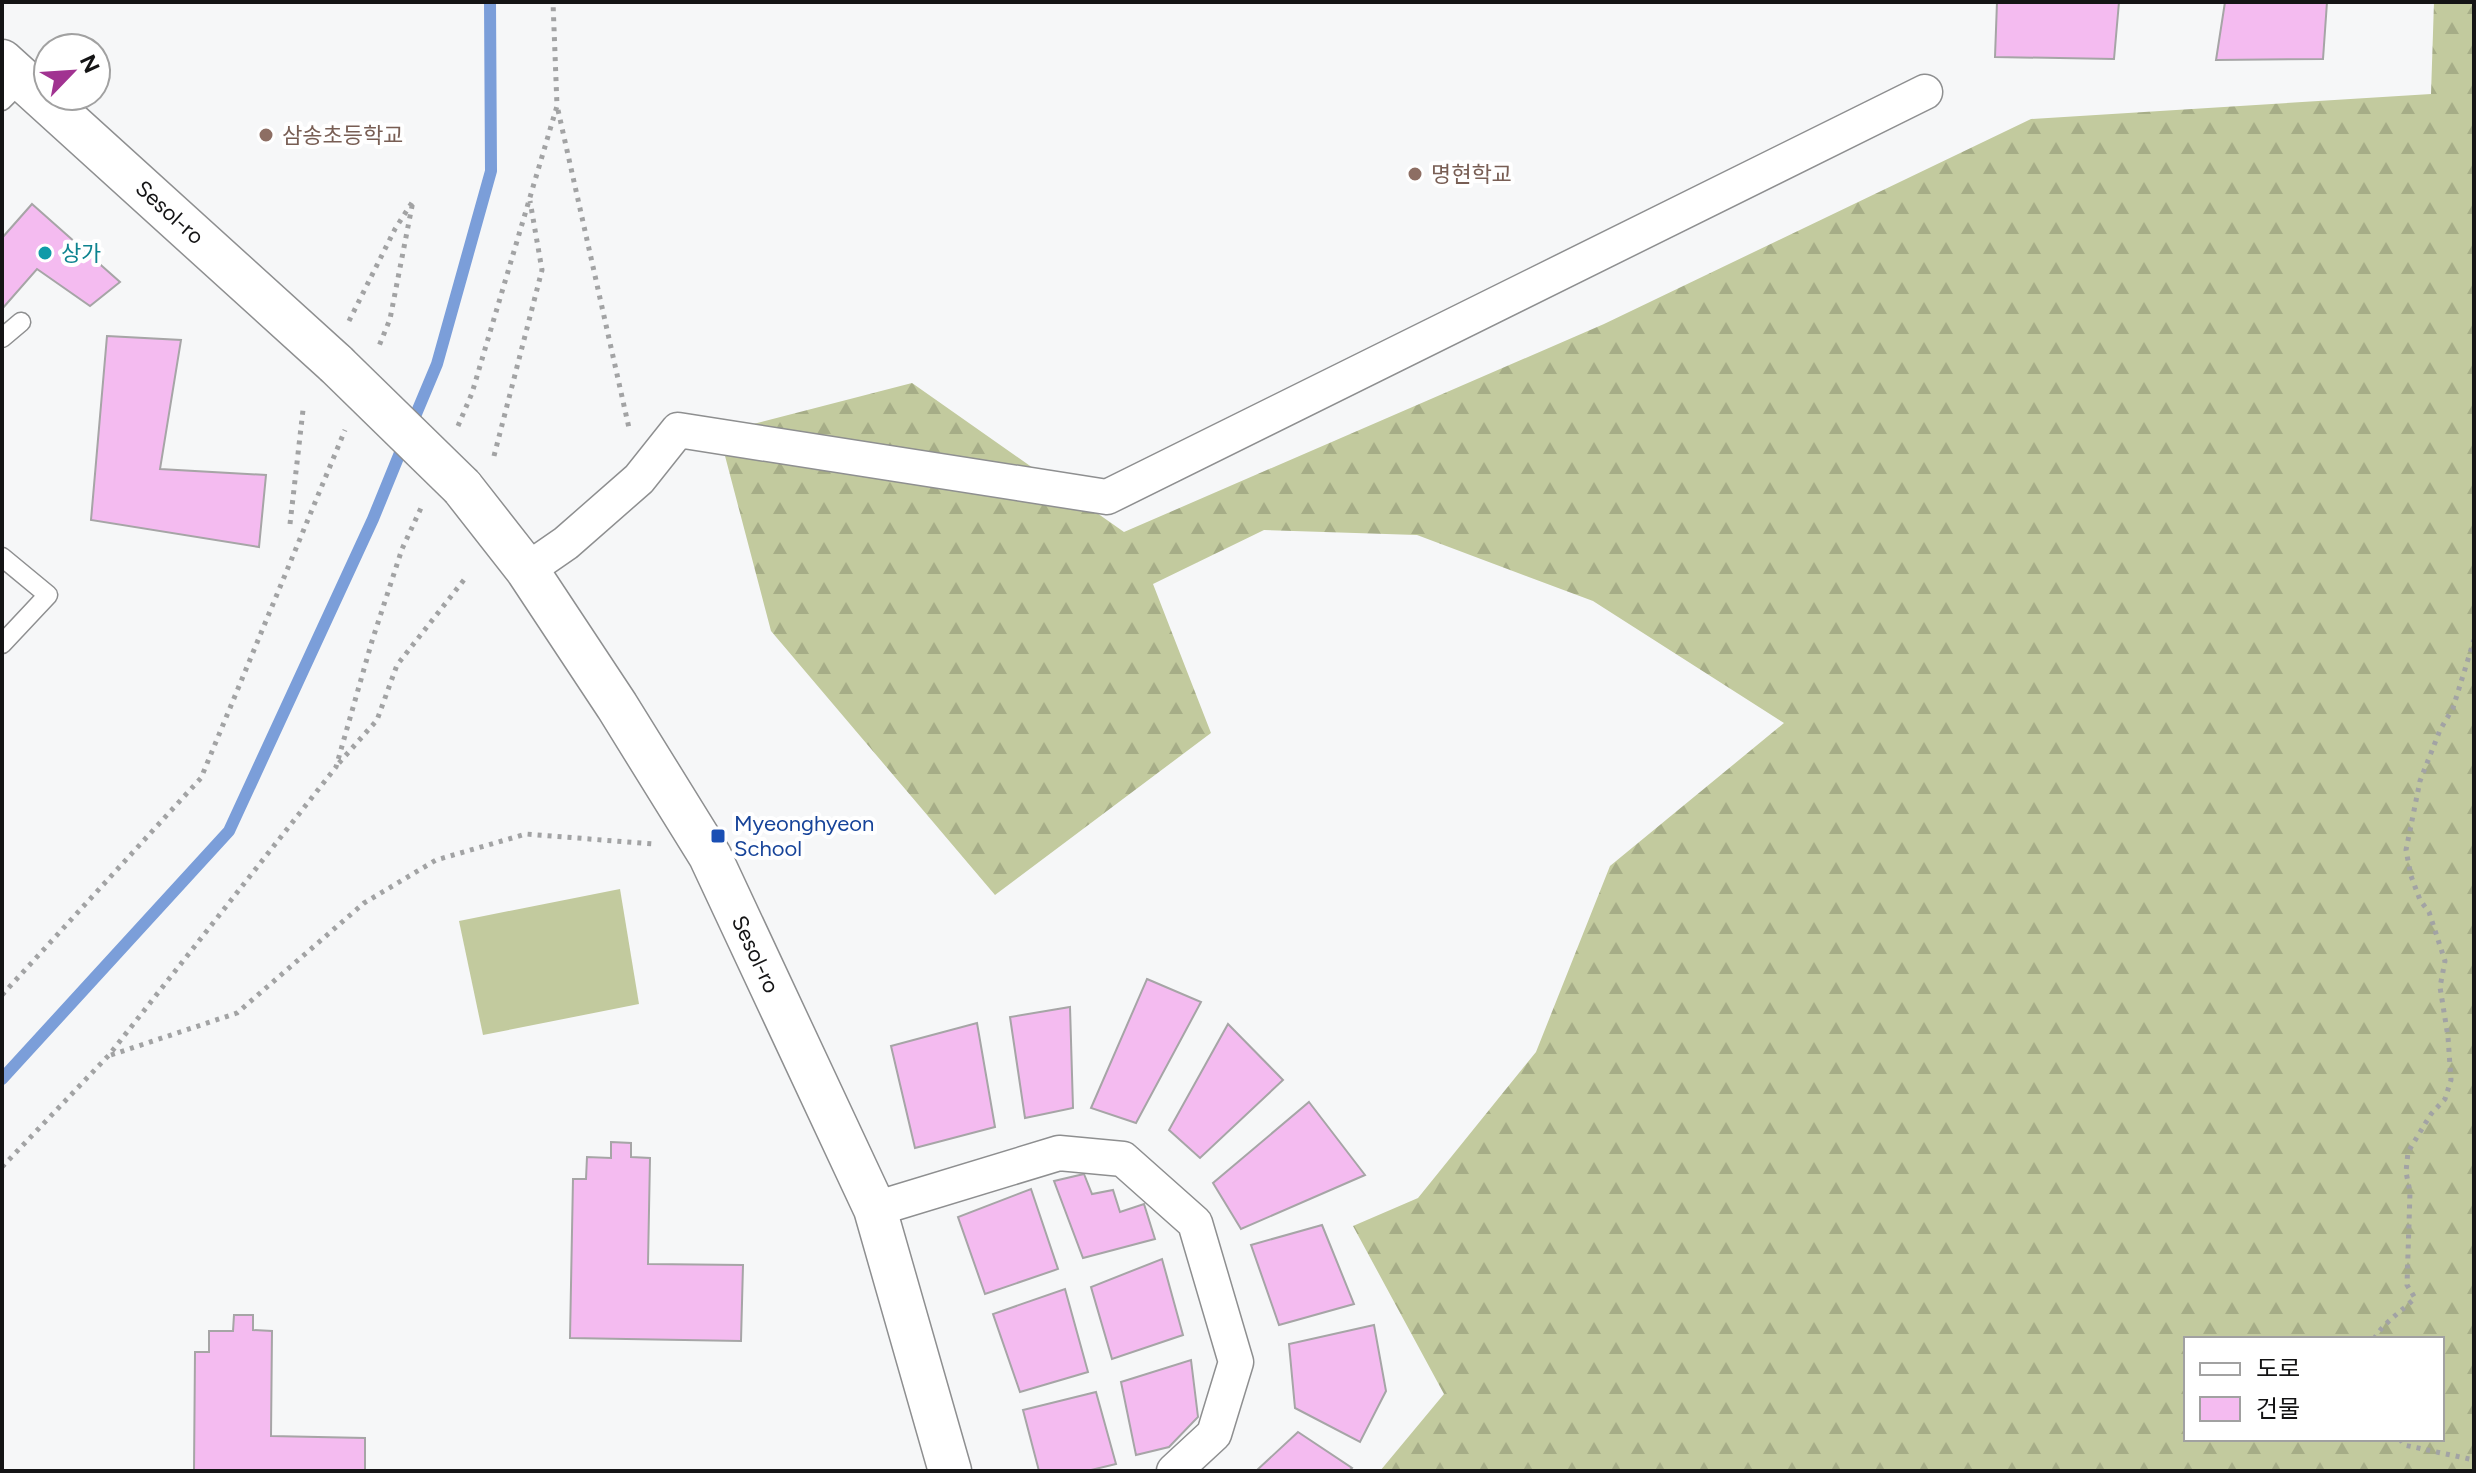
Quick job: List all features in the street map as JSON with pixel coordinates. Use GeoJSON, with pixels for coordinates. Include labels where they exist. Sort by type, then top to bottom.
{"type":"FeatureCollection","features":[{"type":"Feature","properties":{"kind":"street","name":"Sesol-ro"},"geometry":{"type":"LineString","coordinates":[[9,80],[336,364],[462,487],[527,570],[617,706],[710,856],[875,1209],[950,1471]]}},
{"type":"Feature","properties":{"kind":"street"},"geometry":{"type":"LineString","coordinates":[[527,570],[566,543],[639,479],[678,430],[1107,497],[1925,92]]}},
{"type":"Feature","properties":{"kind":"street"},"geometry":{"type":"LineString","coordinates":[[875,1209],[1059,1153],[1123,1159],[1195,1223],[1236,1362],[1214,1434],[1174,1471]]}},
{"type":"Feature","properties":{"kind":"lane"},"geometry":{"type":"LineString","coordinates":[[2,338],[21,322]]}},
{"type":"Feature","properties":{"kind":"lane"},"geometry":{"type":"LineString","coordinates":[[2,557],[48,595],[2,644]]}},
{"type":"Feature","properties":{"kind":"path"},"geometry":{"type":"LineString","coordinates":[[553,2],[557,106],[631,440]]}},
{"type":"Feature","properties":{"kind":"path"},"geometry":{"type":"LineString","coordinates":[[453,436],[472,393],[557,106]]}},
{"type":"Feature","properties":{"kind":"path"},"geometry":{"type":"LineString","coordinates":[[494,456],[542,270],[529,196]]}},
{"type":"Feature","properties":{"kind":"path"},"geometry":{"type":"LineString","coordinates":[[349,321],[395,229],[413,201],[390,319],[379,348]]}},
{"type":"Feature","properties":{"kind":"path"},"geometry":{"type":"LineString","coordinates":[[290,524],[303,410]]}},
{"type":"Feature","properties":{"kind":"path"},"geometry":{"type":"LineString","coordinates":[[2,995],[201,778],[349,422]]}},
{"type":"Feature","properties":{"kind":"path"},"geometry":{"type":"LineString","coordinates":[[336,767],[376,628],[402,549],[421,507]]}},
{"type":"Feature","properties":{"kind":"path"},"geometry":{"type":"LineString","coordinates":[[2,1167],[109,1055],[336,767],[377,720],[397,665],[467,576]]}},
{"type":"Feature","properties":{"kind":"path"},"geometry":{"type":"LineString","coordinates":[[2375,1337],[2384,1324],[2415,1298],[2407,1285],[2408,1152],[2431,1114],[2445,1099],[2451,1080],[2440,987],[2445,961],[2429,912],[2420,900],[2411,876],[2406,850],[2420,781],[2440,730],[2453,708],[2474,640]]}},
{"type":"Feature","properties":{"kind":"path"},"geometry":{"type":"LineString","coordinates":[[109,1055],[237,1013],[364,903],[436,860],[526,834],[662,845]]}},
{"type":"Feature","properties":{"kind":"path"},"geometry":{"type":"LineString","coordinates":[[2401,1441],[2404,1445],[2474,1460]]}},
{"type":"Feature","properties":{"kind":"green space"},"geometry":{"type":"Polygon","coordinates":[[[2434,2],[2474,2],[2474,1471],[1380,1471],[1444,1394],[1353,1226],[1418,1198],[1536,1052],[1610,866],[1784,723],[1593,601],[1417,535],[1264,530],[1153,584],[1211,733],[995,895],[771,631],[719,433],[912,383],[1124,532],[1604,324],[2031,119],[2431,94],[2434,2]]]}},
{"type":"Feature","properties":{"kind":"green space"},"geometry":{"type":"Polygon","coordinates":[[[620,889],[639,1004],[483,1035],[459,921],[620,889]]]}},
{"type":"Feature","properties":{"kind":"building"},"geometry":{"type":"Polygon","coordinates":[[[1997,2],[2119,2],[2114,59],[1995,57],[1997,2]]]}},
{"type":"Feature","properties":{"kind":"building"},"geometry":{"type":"Polygon","coordinates":[[[2225,2],[2327,2],[2323,59],[2216,60],[2225,2]]]}},
{"type":"Feature","properties":{"kind":"building","name":"상가"},"geometry":{"type":"Polygon","coordinates":[[[32,204],[120,282],[90,306],[37,269],[2,309],[2,238],[32,204]]]}},
{"type":"Feature","properties":{"kind":"building"},"geometry":{"type":"Polygon","coordinates":[[[107,336],[181,340],[160,469],[266,475],[259,547],[91,520],[107,336]]]}},
{"type":"Feature","properties":{"kind":"building"},"geometry":{"type":"Polygon","coordinates":[[[1147,979],[1201,1002],[1136,1123],[1091,1108],[1147,979]]]}},
{"type":"Feature","properties":{"kind":"building"},"geometry":{"type":"Polygon","coordinates":[[[1070,1007],[1073,1108],[1025,1118],[1010,1017],[1070,1007]]]}},
{"type":"Feature","properties":{"kind":"building"},"geometry":{"type":"Polygon","coordinates":[[[977,1023],[995,1127],[915,1148],[891,1046],[977,1023]]]}},
{"type":"Feature","properties":{"kind":"building"},"geometry":{"type":"Polygon","coordinates":[[[1228,1024],[1283,1080],[1200,1158],[1169,1130],[1228,1024]]]}},
{"type":"Feature","properties":{"kind":"building"},"geometry":{"type":"Polygon","coordinates":[[[1309,1102],[1365,1175],[1241,1229],[1213,1183],[1309,1102]]]}},
{"type":"Feature","properties":{"kind":"building"},"geometry":{"type":"Polygon","coordinates":[[[611,1142],[631,1143],[631,1157],[650,1158],[648,1264],[743,1265],[741,1341],[570,1338],[573,1179],[586,1179],[587,1157],[611,1158],[611,1142]]]}},
{"type":"Feature","properties":{"kind":"building"},"geometry":{"type":"Polygon","coordinates":[[[1084,1174],[1092,1194],[1113,1190],[1120,1212],[1144,1204],[1155,1239],[1083,1258],[1054,1181],[1084,1174]]]}},
{"type":"Feature","properties":{"kind":"building"},"geometry":{"type":"Polygon","coordinates":[[[1031,1189],[1058,1269],[985,1294],[958,1217],[1031,1189]]]}},
{"type":"Feature","properties":{"kind":"building"},"geometry":{"type":"Polygon","coordinates":[[[1322,1225],[1354,1304],[1279,1325],[1251,1245],[1322,1225]]]}},
{"type":"Feature","properties":{"kind":"building"},"geometry":{"type":"Polygon","coordinates":[[[1162,1259],[1183,1335],[1112,1359],[1091,1287],[1162,1259]]]}},
{"type":"Feature","properties":{"kind":"building"},"geometry":{"type":"Polygon","coordinates":[[[1065,1289],[1088,1372],[1020,1392],[993,1314],[1065,1289]]]}},
{"type":"Feature","properties":{"kind":"building"},"geometry":{"type":"Polygon","coordinates":[[[234,1315],[253,1315],[253,1330],[272,1331],[271,1436],[365,1438],[365,1471],[194,1471],[195,1352],[209,1352],[209,1331],[233,1331],[234,1315]]]}},
{"type":"Feature","properties":{"kind":"building"},"geometry":{"type":"Polygon","coordinates":[[[1374,1325],[1386,1391],[1360,1442],[1295,1408],[1289,1344],[1374,1325]]]}},
{"type":"Feature","properties":{"kind":"building"},"geometry":{"type":"Polygon","coordinates":[[[1191,1360],[1198,1417],[1169,1447],[1136,1455],[1121,1382],[1191,1360]]]}},
{"type":"Feature","properties":{"kind":"building"},"geometry":{"type":"Polygon","coordinates":[[[1096,1392],[1116,1464],[1087,1471],[1039,1471],[1023,1410],[1096,1392]]]}},
{"type":"Feature","properties":{"kind":"building"},"geometry":{"type":"Polygon","coordinates":[[[1298,1432],[1352,1468],[1349,1471],[1256,1471],[1298,1432]]]}},
{"type":"Feature","properties":{"kind":"waterway"},"geometry":{"type":"LineString","coordinates":[[411,426],[437,364],[491,171],[490,2]]}},
{"type":"Feature","properties":{"kind":"waterway"},"geometry":{"type":"LineString","coordinates":[[2,1079],[229,831],[373,519],[404,443]]}},
{"type":"Feature","properties":{"kind":"place","name":"삼송초등학교"},"geometry":{"type":"Point","coordinates":[266,135]}},
{"type":"Feature","properties":{"kind":"place","name":"명현학교"},"geometry":{"type":"Point","coordinates":[1415,174]}},
{"type":"Feature","properties":{"kind":"place","name":"상가"},"geometry":{"type":"Point","coordinates":[45,253]}},
{"type":"Feature","properties":{"kind":"place","name":"Myeonghyeon School"},"geometry":{"type":"Point","coordinates":[718,836]}}]}
